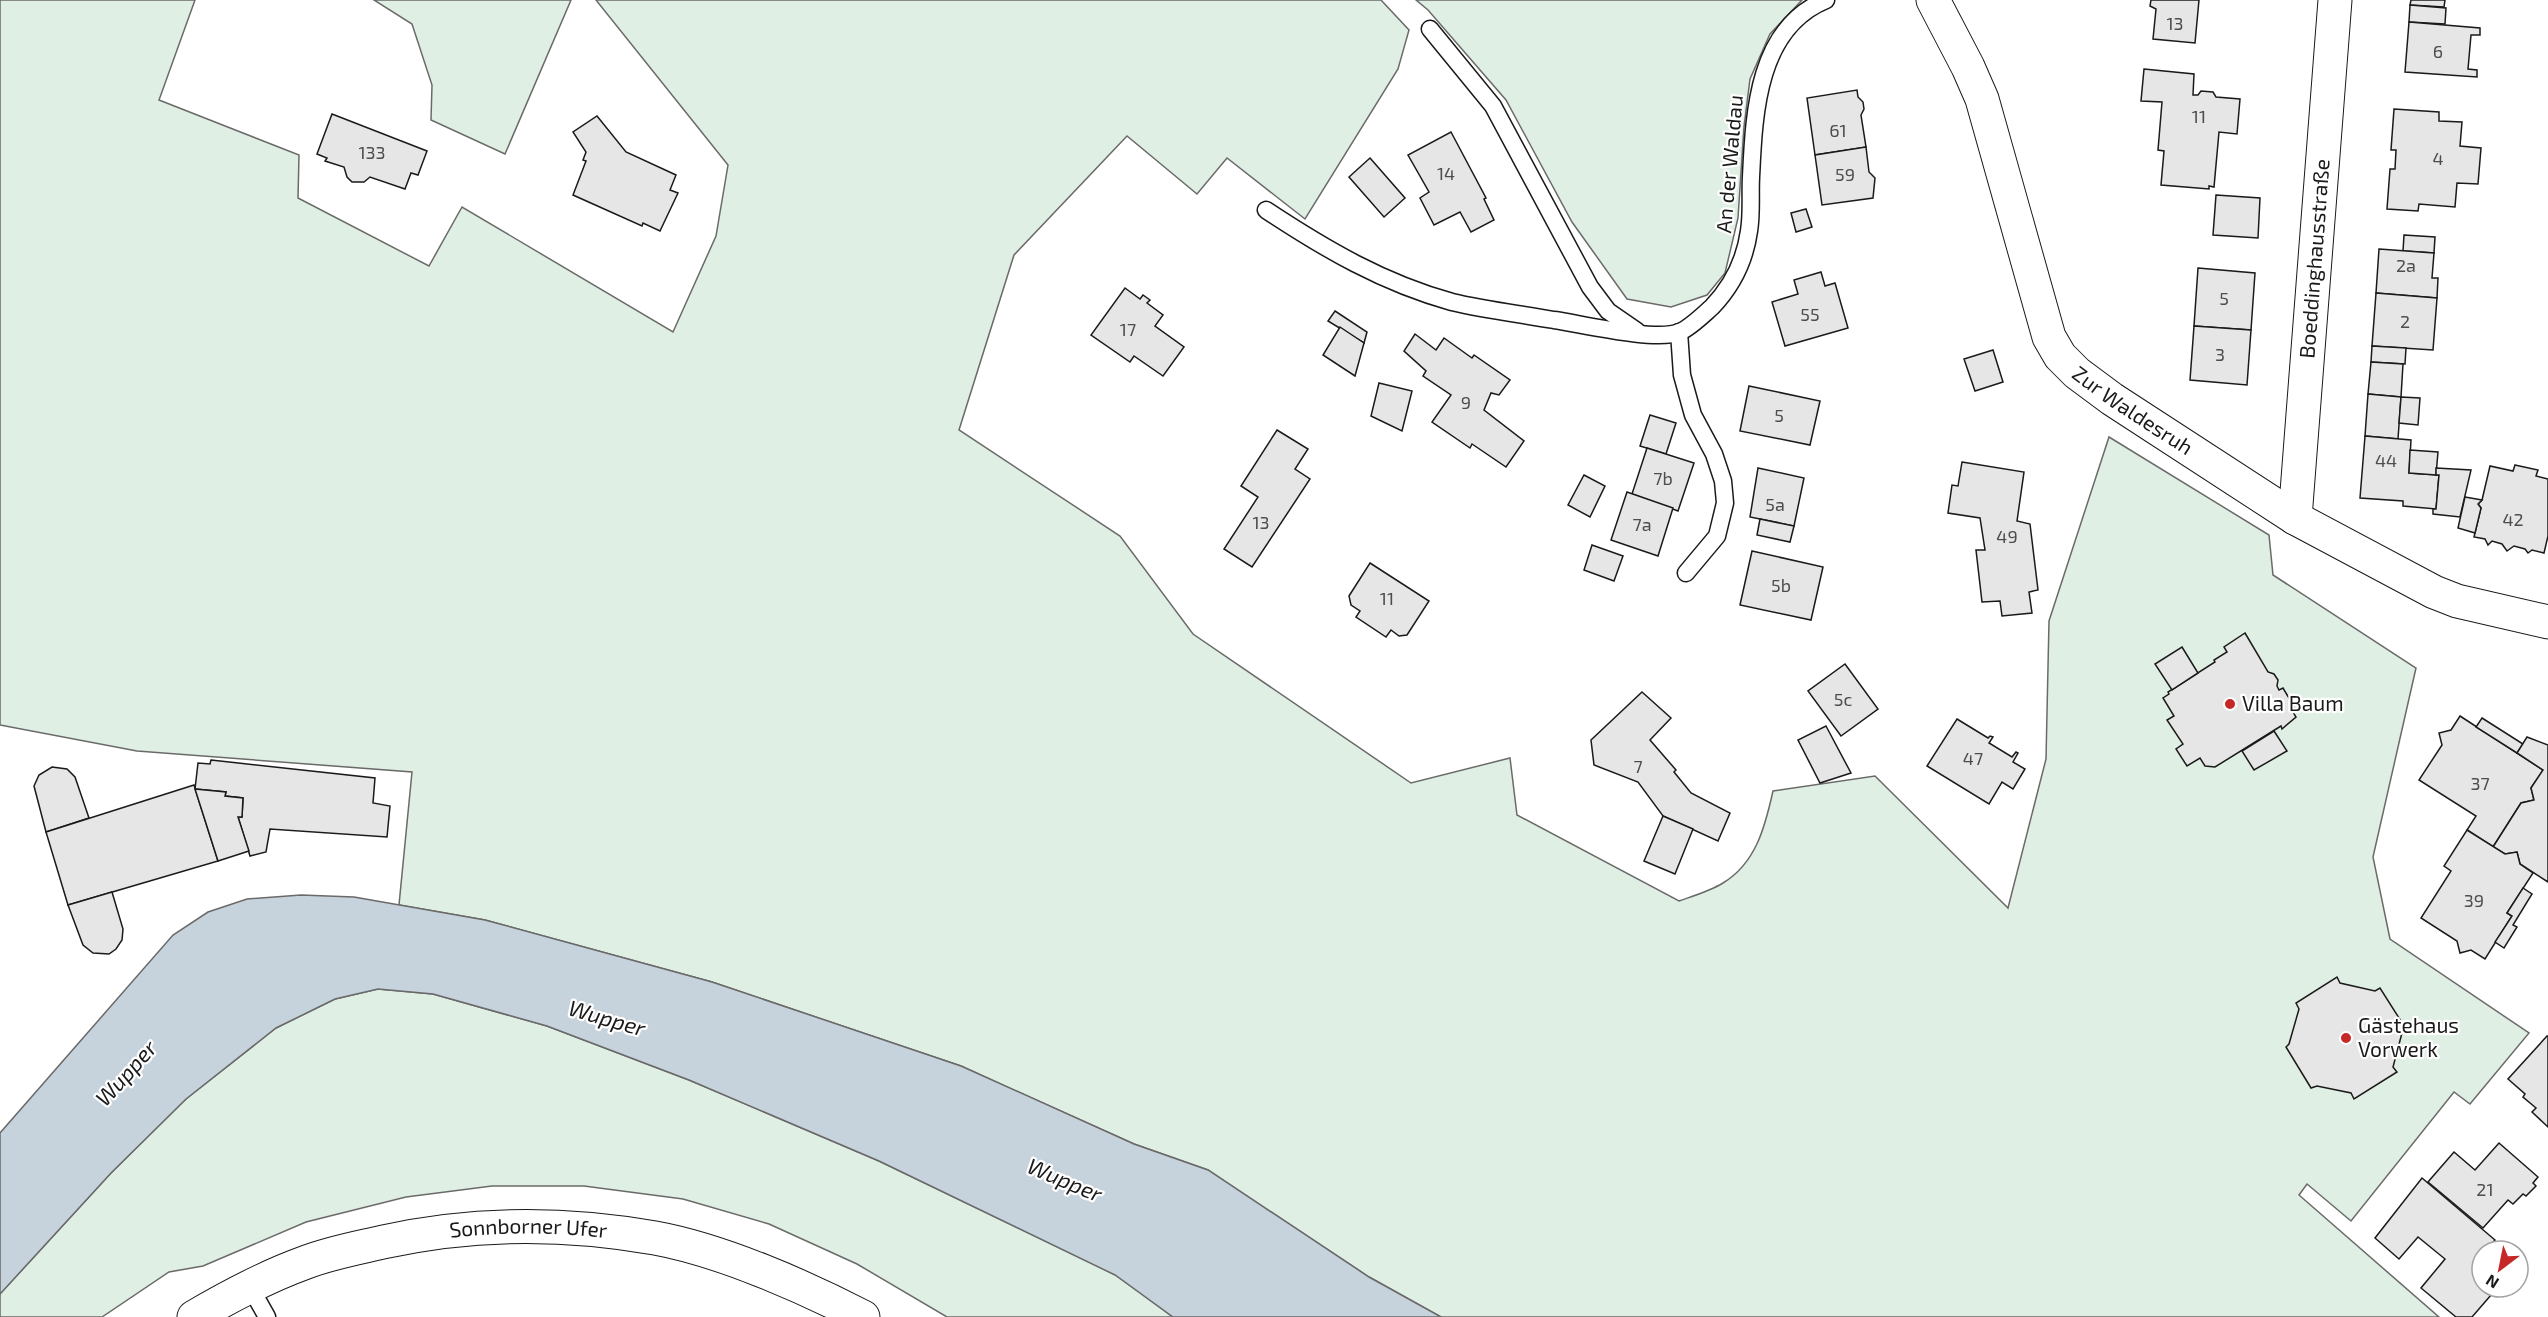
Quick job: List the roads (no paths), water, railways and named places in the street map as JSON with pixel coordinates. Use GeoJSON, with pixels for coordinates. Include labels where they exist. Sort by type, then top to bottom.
{"type":"FeatureCollection","features":[{"type":"Feature","properties":{"kind":"street","name":"Zur Waldesruh"},"geometry":{"type":"LineString","coordinates":[[1933,0],[1982,99],[2049,337],[2060,356],[2077,373],[2112,399],[2295,518],[2446,597],[2548,622]]}},
{"type":"Feature","properties":{"kind":"street","name":"Boeddinghausstraße"},"geometry":{"type":"LineString","coordinates":[[2295,518],[2335,0]]}},
{"type":"Feature","properties":{"kind":"street","name":"Sonnborner Ufer"},"geometry":{"type":"LineString","coordinates":[[194,1317],[249,1286],[307,1262],[429,1232],[468,1227],[524,1226],[655,1238],[711,1253],[825,1297],[863,1317]]}},
{"type":"Feature","properties":{"kind":"lane","name":"An der Waldau"},"geometry":{"type":"LineString","coordinates":[[1266,210],[1326,249],[1377,275],[1453,302],[1642,335],[1679,332],[1704,315],[1725,293],[1740,265],[1749,231],[1751,177],[1760,87],[1769,58],[1780,39],[1798,18],[1826,0]]}},
{"type":"Feature","properties":{"kind":"lane"},"geometry":{"type":"LineString","coordinates":[[1430,29],[1493,106],[1590,287],[1608,311],[1642,335]]}},
{"type":"Feature","properties":{"kind":"lane"},"geometry":{"type":"LineString","coordinates":[[1679,332],[1682,375],[1693,415],[1714,454],[1723,481],[1725,503],[1717,536],[1686,573]]}},
{"type":"Feature","properties":{"kind":"lane"},"geometry":{"type":"LineString","coordinates":[[249,1286],[267,1317]]}},
{"type":"Feature","properties":{"kind":"water","name":"Wupper"},"geometry":{"type":"Polygon","coordinates":[[[301,895],[354,897],[485,920],[712,982],[961,1066],[1134,1144],[1208,1170],[1369,1277],[1441,1317],[1173,1317],[1115,1275],[879,1161],[689,1080],[547,1026],[433,994],[378,989],[335,999],[276,1028],[186,1099],[111,1173],[0,1294],[0,1133],[173,935],[208,912],[247,899],[301,895]]]}},
{"type":"Feature","properties":{"kind":"place","name":"Villa Baum"},"geometry":{"type":"Point","coordinates":[2230,704]}},
{"type":"Feature","properties":{"kind":"place","name":"Gästehaus Vorwerk"},"geometry":{"type":"Point","coordinates":[2346,1038]}}]}
